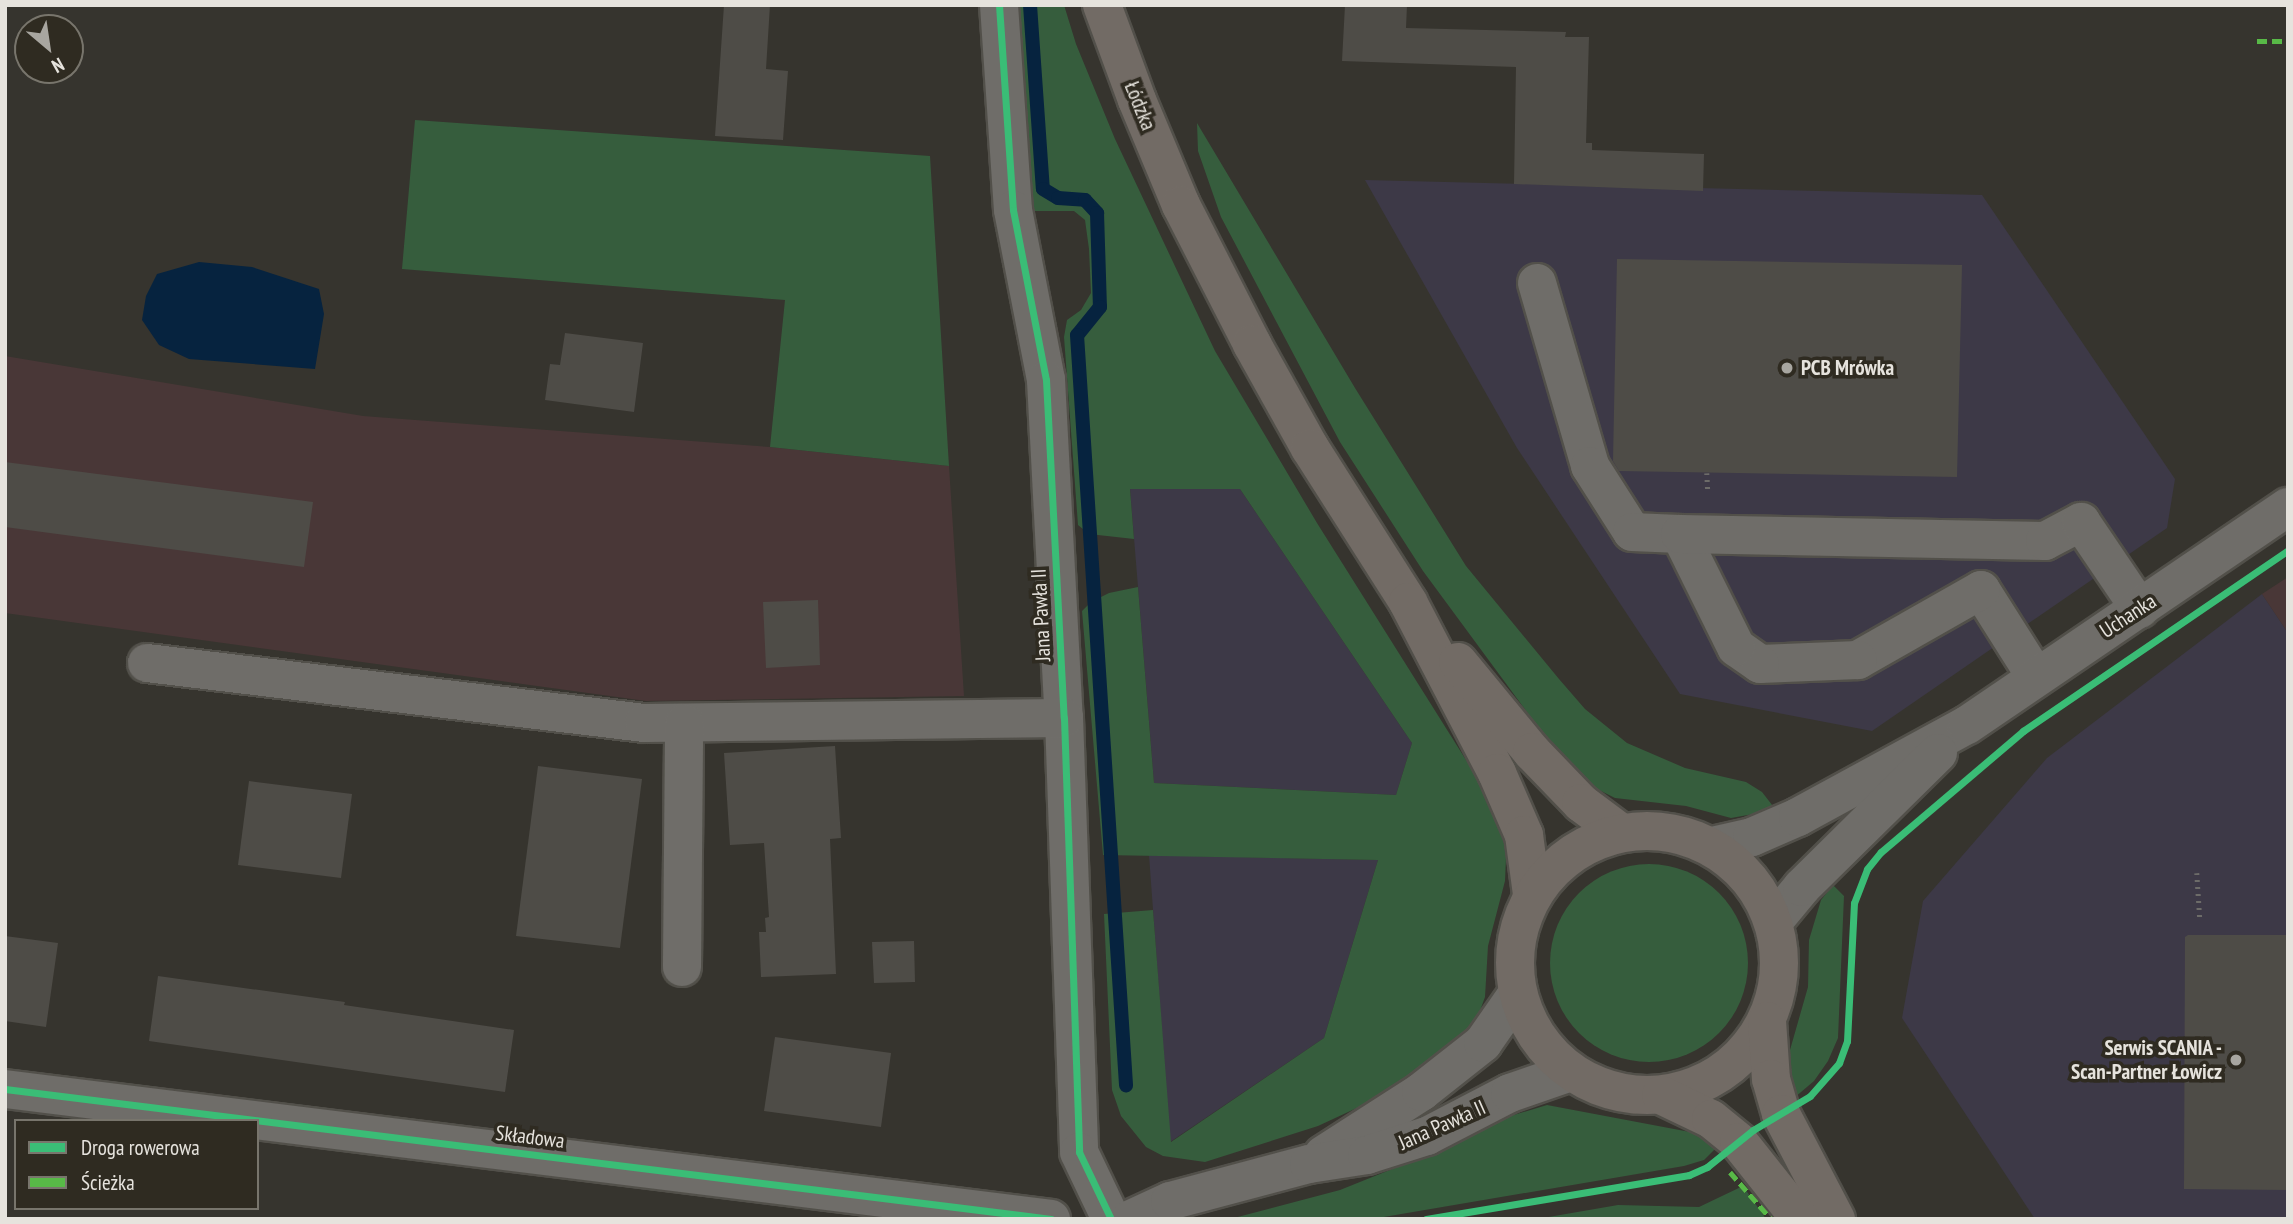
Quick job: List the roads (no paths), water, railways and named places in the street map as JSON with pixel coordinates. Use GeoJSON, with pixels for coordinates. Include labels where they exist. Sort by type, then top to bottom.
{"type":"FeatureCollection","features":[{"type":"Feature","properties":{"kind":"main road","name":"Łódzka"},"geometry":{"type":"LineString","coordinates":[[1101,5],[1181,205],[1252,344],[1310,448],[1408,602]]}},
{"type":"Feature","properties":{"kind":"main road"},"geometry":{"type":"LineString","coordinates":[[1408,602],[1532,751],[1581,803],[1620,832]]}},
{"type":"Feature","properties":{"kind":"main road"},"geometry":{"type":"LineString","coordinates":[[1408,602],[1514,810],[1524,835],[1532,894]]}},
{"type":"Feature","properties":{"kind":"main road"},"geometry":{"type":"LineString","coordinates":[[1767,1021],[1741,1057],[1704,1083],[1661,1095],[1614,1092],[1571,1072],[1537,1039],[1517,995],[1514,942],[1532,894],[1570,853],[1620,832],[1667,831],[1712,846],[1738,865],[1753,883],[1774,921],[1780,955],[1778,977],[1767,1021],[1771,1079],[1782,1114],[1836,1219]]}},
{"type":"Feature","properties":{"kind":"main road"},"geometry":{"type":"LineString","coordinates":[[1661,1095],[1711,1118],[1739,1142],[1800,1219]]}},
{"type":"Feature","properties":{"kind":"street","name":"Jana Pawła II"},"geometry":{"type":"LineString","coordinates":[[999,5],[1013,210],[1046,380],[1064,718],[1079,1152],[1111,1219]]}},
{"type":"Feature","properties":{"kind":"street"},"geometry":{"type":"LineString","coordinates":[[1537,283],[1590,466],[1632,532],[2045,541],[2081,522],[2140,608]]}},
{"type":"Feature","properties":{"kind":"street","name":"Uchanka"},"geometry":{"type":"LineString","coordinates":[[1712,846],[1752,837],[1798,817],[1967,725],[2288,507]]}},
{"type":"Feature","properties":{"kind":"street"},"geometry":{"type":"LineString","coordinates":[[1680,534],[1736,647],[1760,664],[1857,660],[1981,590],[2036,677]]}},
{"type":"Feature","properties":{"kind":"street"},"geometry":{"type":"LineString","coordinates":[[147,663],[644,723],[949,717],[1064,718]]}},
{"type":"Feature","properties":{"kind":"street"},"geometry":{"type":"LineString","coordinates":[[682,967],[684,723]]}},
{"type":"Feature","properties":{"kind":"street","name":"Uchanka"},"geometry":{"type":"LineString","coordinates":[[1774,921],[1802,887],[1967,725]]}},
{"type":"Feature","properties":{"kind":"street","name":"Jana Pawła II"},"geometry":{"type":"LineString","coordinates":[[1309,1164],[1421,1092],[1483,1043],[1517,995]]}},
{"type":"Feature","properties":{"kind":"street","name":"Jana Pawła II"},"geometry":{"type":"LineString","coordinates":[[1130,1219],[1170,1201],[1309,1164],[1367,1155],[1427,1136],[1510,1093],[1571,1072]]}},
{"type":"Feature","properties":{"kind":"street","name":"Składowa"},"geometry":{"type":"LineString","coordinates":[[5,1089],[246,1119]]}},
{"type":"Feature","properties":{"kind":"street","name":"Składowa"},"geometry":{"type":"LineString","coordinates":[[259,1121],[1051,1219]]}},
{"type":"Feature","properties":{"kind":"water"},"geometry":{"type":"Polygon","coordinates":[[[199,262],[252,267],[319,289],[324,314],[315,369],[189,359],[159,345],[142,320],[146,296],[157,274],[199,262]]]}},
{"type":"Feature","properties":{"kind":"waterway"},"geometry":{"type":"LineString","coordinates":[[1030,5],[1043,189],[1058,198],[1085,200],[1097,213],[1100,307],[1077,335],[1126,1085]]}},
{"type":"Feature","properties":{"kind":"place","name":"PCB Mrówka"},"geometry":{"type":"Point","coordinates":[1787,368]}},
{"type":"Feature","properties":{"kind":"place","name":"Serwis SCANIA - Scan-Partner Łowicz"},"geometry":{"type":"Point","coordinates":[2236,1060]}}]}
